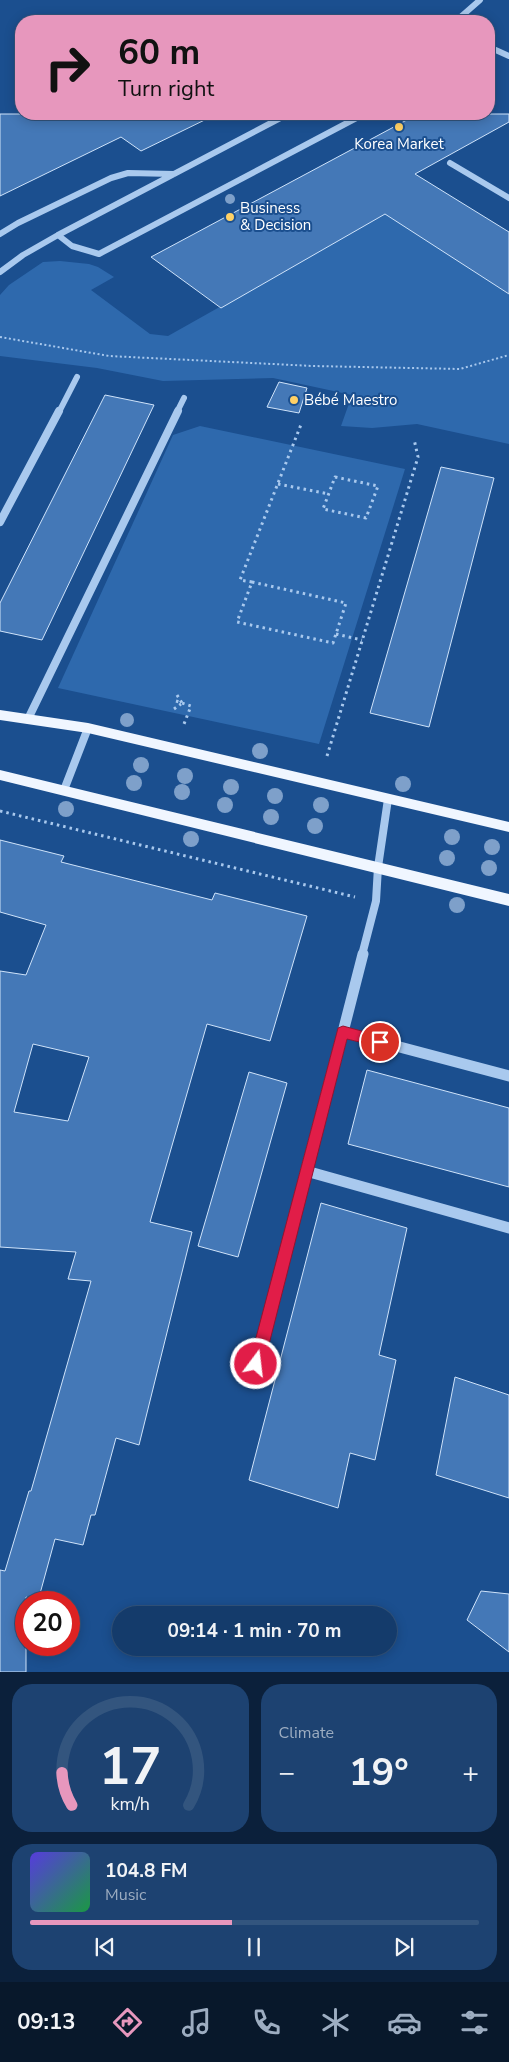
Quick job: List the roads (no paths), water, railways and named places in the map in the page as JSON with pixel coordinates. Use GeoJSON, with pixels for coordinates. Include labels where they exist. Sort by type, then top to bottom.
{"type":"FeatureCollection","features":[{"type":"Feature","properties":{"kind":"main road"},"geometry":{"type":"LineString","coordinates":[[0,715],[88,728],[509,827]]}},
{"type":"Feature","properties":{"kind":"main road"},"geometry":{"type":"LineString","coordinates":[[0,775],[509,900]]}},
{"type":"Feature","properties":{"kind":"street"},"geometry":{"type":"LineString","coordinates":[[463,15],[480,0]]}},
{"type":"Feature","properties":{"kind":"street"},"geometry":{"type":"LineString","coordinates":[[495,50],[509,56]]}},
{"type":"Feature","properties":{"kind":"street"},"geometry":{"type":"LineString","coordinates":[[0,272],[23,255],[58,235],[277,120]]}},
{"type":"Feature","properties":{"kind":"street"},"geometry":{"type":"LineString","coordinates":[[58,235],[72,246],[99,254],[353,120]]}},
{"type":"Feature","properties":{"kind":"street"},"geometry":{"type":"LineString","coordinates":[[450,163],[509,198]]}},
{"type":"Feature","properties":{"kind":"street"},"geometry":{"type":"LineString","coordinates":[[0,234],[18,223],[112,178],[128,173],[175,174]]}},
{"type":"Feature","properties":{"kind":"street"},"geometry":{"type":"LineString","coordinates":[[0,522],[77,377]]}},
{"type":"Feature","properties":{"kind":"street"},"geometry":{"type":"LineString","coordinates":[[28,719],[184,398]]}},
{"type":"Feature","properties":{"kind":"street"},"geometry":{"type":"LineString","coordinates":[[64,790],[88,728]]}},
{"type":"Feature","properties":{"kind":"street"},"geometry":{"type":"LineString","coordinates":[[256,1364],[376,901],[378,867],[388,799]]}},
{"type":"Feature","properties":{"kind":"street"},"geometry":{"type":"LineString","coordinates":[[343,1032],[509,1076]]}},
{"type":"Feature","properties":{"kind":"street"},"geometry":{"type":"LineString","coordinates":[[306,1171],[509,1228]]}},
{"type":"Feature","properties":{"kind":"place","name":"Korea Market"},"geometry":{"type":"Point","coordinates":[399,127]}},
{"type":"Feature","properties":{"kind":"place","name":"Business & Decision"},"geometry":{"type":"Point","coordinates":[230,217]}},
{"type":"Feature","properties":{"kind":"place","name":"Bébé Maestro"},"geometry":{"type":"Point","coordinates":[294,400]}}]}
